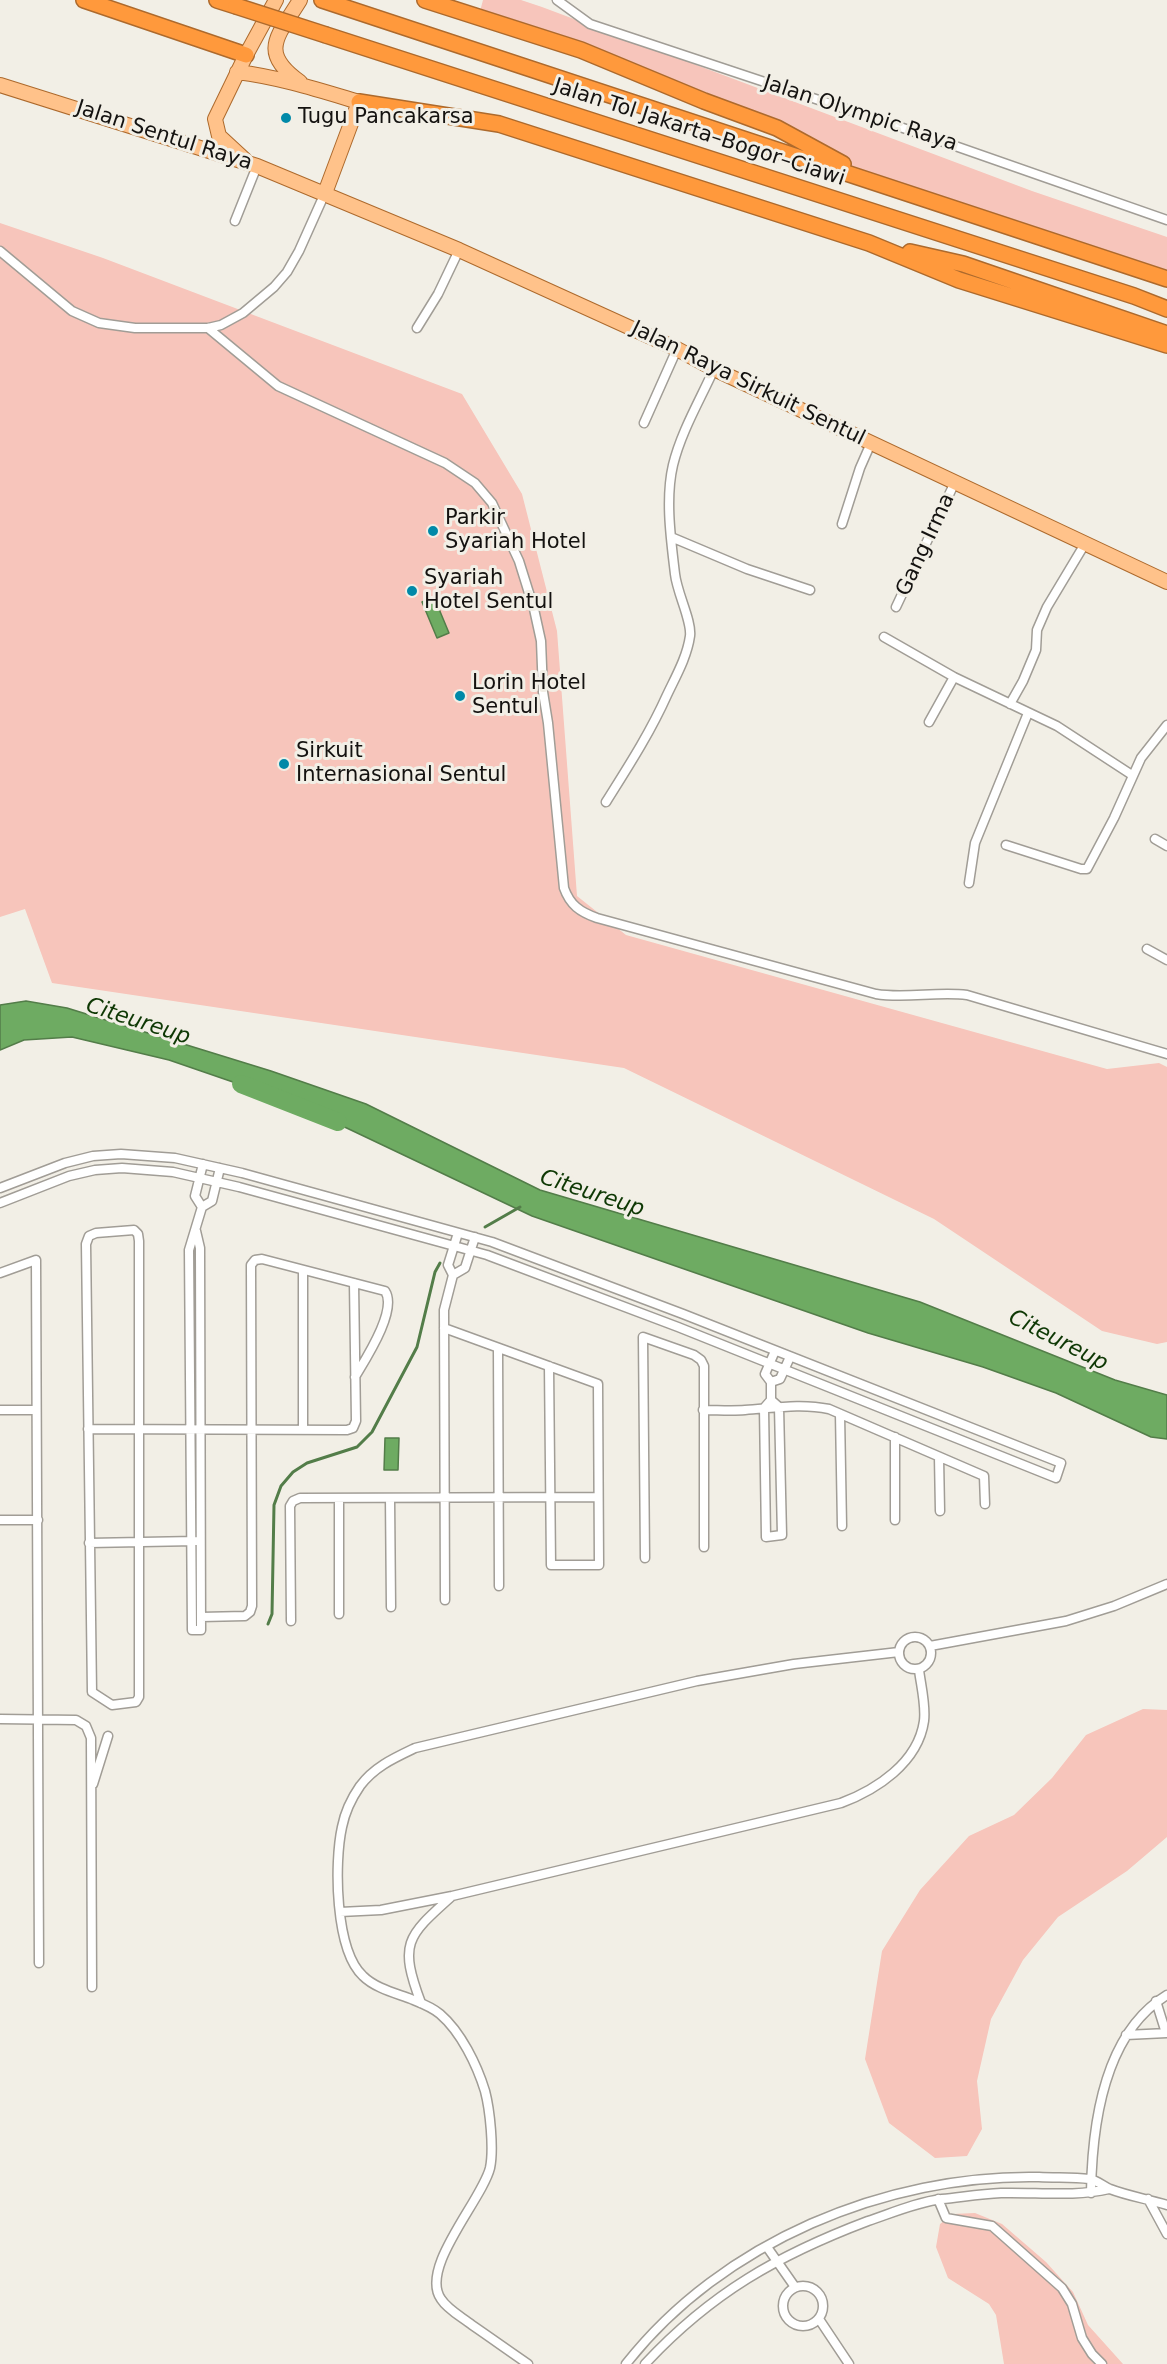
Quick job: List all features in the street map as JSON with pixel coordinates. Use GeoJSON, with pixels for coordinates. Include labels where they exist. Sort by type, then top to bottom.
{"type":"FeatureCollection","features":[{"type":"Feature","properties":{"kind":"highway"},"geometry":{"type":"LineString","coordinates":[[84,0],[246,55]]}},
{"type":"Feature","properties":{"kind":"highway","name":"Jalan Tol Jakarta–Bogor–Ciawi"},"geometry":{"type":"LineString","coordinates":[[217,0],[1134,296],[1167,309]]}},
{"type":"Feature","properties":{"kind":"highway","name":"Jalan Tol Jakarta–Bogor–Ciawi"},"geometry":{"type":"LineString","coordinates":[[322,0],[1167,279]]}},
{"type":"Feature","properties":{"kind":"highway"},"geometry":{"type":"LineString","coordinates":[[424,0],[581,50],[704,101],[777,128],[878,183]]}},
{"type":"Feature","properties":{"kind":"highway"},"geometry":{"type":"LineString","coordinates":[[359,102],[499,124],[869,243],[959,280],[1167,345]]}},
{"type":"Feature","properties":{"kind":"highway"},"geometry":{"type":"LineString","coordinates":[[869,243],[963,264],[1167,334]]}},
{"type":"Feature","properties":{"kind":"main road"},"geometry":{"type":"LineString","coordinates":[[253,165],[219,136],[215,119],[237,72],[276,0]]}},
{"type":"Feature","properties":{"kind":"main road"},"geometry":{"type":"LineString","coordinates":[[300,0],[275,41],[276,58],[289,74],[304,85]]}},
{"type":"Feature","properties":{"kind":"main road"},"geometry":{"type":"LineString","coordinates":[[237,72],[304,85],[359,102],[325,193]]}},
{"type":"Feature","properties":{"kind":"main road","name":"Jalan Sentul Raya"},"geometry":{"type":"LineString","coordinates":[[0,85],[253,165],[325,193]]}},
{"type":"Feature","properties":{"kind":"main road","name":"Jalan Raya Sirkuit Sentul"},"geometry":{"type":"LineString","coordinates":[[325,193],[459,250],[677,349],[714,369],[1167,582]]}},
{"type":"Feature","properties":{"kind":"street","name":"Jalan Olympic Raya"},"geometry":{"type":"LineString","coordinates":[[557,0],[590,24],[918,133],[1167,220]]}},
{"type":"Feature","properties":{"kind":"street"},"geometry":{"type":"LineString","coordinates":[[235,222],[253,165]]}},
{"type":"Feature","properties":{"kind":"street"},"geometry":{"type":"LineString","coordinates":[[0,251],[72,311],[99,323],[135,328],[208,328],[221,325],[243,313],[274,288],[287,272],[299,251],[325,193]]}},
{"type":"Feature","properties":{"kind":"street"},"geometry":{"type":"LineString","coordinates":[[417,328],[438,294],[459,250]]}},
{"type":"Feature","properties":{"kind":"street"},"geometry":{"type":"LineString","coordinates":[[208,328],[278,386],[445,463],[475,483],[492,503],[519,561],[540,633],[543,692],[564,888],[574,906],[597,918],[876,994],[902,996],[938,993],[968,994],[1167,1054]]}},
{"type":"Feature","properties":{"kind":"street"},"geometry":{"type":"LineString","coordinates":[[644,423],[677,349]]}},
{"type":"Feature","properties":{"kind":"street"},"geometry":{"type":"LineString","coordinates":[[606,802],[656,720],[681,668],[688,646],[689,622],[676,586],[671,537],[672,466],[714,369]]}},
{"type":"Feature","properties":{"kind":"street"},"geometry":{"type":"LineString","coordinates":[[842,524],[860,468],[871,443]]}},
{"type":"Feature","properties":{"kind":"street","name":"Gang Irma"},"geometry":{"type":"LineString","coordinates":[[896,607],[955,482]]}},
{"type":"Feature","properties":{"kind":"street"},"geometry":{"type":"LineString","coordinates":[[671,537],[747,569],[810,590]]}},
{"type":"Feature","properties":{"kind":"street"},"geometry":{"type":"LineString","coordinates":[[1010,704],[1036,650],[1037,630],[1047,607],[1086,542]]}},
{"type":"Feature","properties":{"kind":"street"},"geometry":{"type":"LineString","coordinates":[[884,637],[954,677],[1057,726],[1132,775]]}},
{"type":"Feature","properties":{"kind":"street"},"geometry":{"type":"LineString","coordinates":[[929,722],[954,677]]}},
{"type":"Feature","properties":{"kind":"street"},"geometry":{"type":"LineString","coordinates":[[969,883],[975,843],[1028,713]]}},
{"type":"Feature","properties":{"kind":"street"},"geometry":{"type":"LineString","coordinates":[[1006,845],[1081,869],[1087,868],[1114,818],[1141,758],[1167,725]]}},
{"type":"Feature","properties":{"kind":"street"},"geometry":{"type":"LineString","coordinates":[[1155,839],[1167,846]]}},
{"type":"Feature","properties":{"kind":"street"},"geometry":{"type":"LineString","coordinates":[[1147,949],[1167,960]]}},
{"type":"Feature","properties":{"kind":"street"},"geometry":{"type":"LineString","coordinates":[[0,1188],[65,1163],[93,1156],[150,1155],[220,1168],[475,1237],[682,1314],[1061,1463],[1056,1478],[678,1327],[471,1251],[217,1182],[149,1169],[95,1170],[69,1176],[0,1203]]}},
{"type":"Feature","properties":{"kind":"street"},"geometry":{"type":"LineString","coordinates":[[202,1207],[195,1196],[203,1164]]}},
{"type":"Feature","properties":{"kind":"street"},"geometry":{"type":"LineString","coordinates":[[196,1231],[200,1248],[201,1630],[192,1630],[189,1250],[202,1207],[212,1201],[220,1168]]}},
{"type":"Feature","properties":{"kind":"street"},"geometry":{"type":"LineString","coordinates":[[134,1230],[138,1234],[139,1242],[139,1697],[136,1702],[112,1705],[92,1692],[88,1429],[87,1244],[89,1236],[96,1233],[134,1230]]}},
{"type":"Feature","properties":{"kind":"street"},"geometry":{"type":"LineString","coordinates":[[445,1600],[444,1310],[453,1275],[448,1265],[458,1233]]}},
{"type":"Feature","properties":{"kind":"street"},"geometry":{"type":"LineString","coordinates":[[453,1275],[465,1268],[475,1237]]}},
{"type":"Feature","properties":{"kind":"street"},"geometry":{"type":"LineString","coordinates":[[201,1617],[244,1616],[250,1612],[252,1606],[251,1265],[255,1260],[262,1259],[385,1291],[388,1296],[388,1305],[376,1340],[355,1377]]}},
{"type":"Feature","properties":{"kind":"street"},"geometry":{"type":"LineString","coordinates":[[0,1273],[36,1260],[39,1963]]}},
{"type":"Feature","properties":{"kind":"street"},"geometry":{"type":"LineString","coordinates":[[303,1270],[303,1430]]}},
{"type":"Feature","properties":{"kind":"street"},"geometry":{"type":"LineString","coordinates":[[88,1429],[347,1430],[353,1428],[356,1421],[354,1283]]}},
{"type":"Feature","properties":{"kind":"street"},"geometry":{"type":"LineString","coordinates":[[444,1328],[498,1348],[549,1366],[598,1384],[599,1565],[551,1565],[549,1366]]}},
{"type":"Feature","properties":{"kind":"street"},"geometry":{"type":"LineString","coordinates":[[645,1558],[643,1338],[694,1355],[701,1360],[704,1366],[704,1547]]}},
{"type":"Feature","properties":{"kind":"street"},"geometry":{"type":"LineString","coordinates":[[498,1348],[499,1587]]}},
{"type":"Feature","properties":{"kind":"street"},"geometry":{"type":"LineString","coordinates":[[771,1400],[779,1407],[782,1535],[766,1536],[764,1408],[771,1400],[771,1382],[765,1374],[774,1351]]}},
{"type":"Feature","properties":{"kind":"street"},"geometry":{"type":"LineString","coordinates":[[771,1382],[780,1379],[789,1357]]}},
{"type":"Feature","properties":{"kind":"street"},"geometry":{"type":"LineString","coordinates":[[703,1410],[812,1406],[840,1414],[984,1476],[985,1504]]}},
{"type":"Feature","properties":{"kind":"street"},"geometry":{"type":"LineString","coordinates":[[0,1410],[36,1410]]}},
{"type":"Feature","properties":{"kind":"street"},"geometry":{"type":"LineString","coordinates":[[840,1414],[842,1526]]}},
{"type":"Feature","properties":{"kind":"street"},"geometry":{"type":"LineString","coordinates":[[895,1437],[895,1520]]}},
{"type":"Feature","properties":{"kind":"street"},"geometry":{"type":"LineString","coordinates":[[939,1456],[940,1511]]}},
{"type":"Feature","properties":{"kind":"street"},"geometry":{"type":"LineString","coordinates":[[291,1621],[290,1506],[293,1501],[300,1498],[598,1497]]}},
{"type":"Feature","properties":{"kind":"street"},"geometry":{"type":"LineString","coordinates":[[339,1498],[339,1614]]}},
{"type":"Feature","properties":{"kind":"street"},"geometry":{"type":"LineString","coordinates":[[390,1498],[391,1607]]}},
{"type":"Feature","properties":{"kind":"street"},"geometry":{"type":"LineString","coordinates":[[0,1520],[38,1520]]}},
{"type":"Feature","properties":{"kind":"street"},"geometry":{"type":"LineString","coordinates":[[88,1543],[201,1541]]}},
{"type":"Feature","properties":{"kind":"street"},"geometry":{"type":"LineString","coordinates":[[930,1646],[1066,1621],[1114,1606],[1167,1584]]}},
{"type":"Feature","properties":{"kind":"street"},"geometry":{"type":"LineString","coordinates":[[909,1638],[922,1638],[930,1646],[931,1658],[924,1668],[919,1670],[907,1668],[902,1664],[899,1652],[904,1641],[909,1638]]}},
{"type":"Feature","properties":{"kind":"street"},"geometry":{"type":"LineString","coordinates":[[528,2364],[449,2308],[438,2293],[437,2270],[490,2168],[489,2106],[478,2072],[459,2038],[439,2013],[374,1984],[362,1976],[353,1963],[340,1912],[337,1866],[342,1827],[348,1806],[370,1773],[394,1757],[415,1748],[697,1681],[794,1664],[899,1652]]}},
{"type":"Feature","properties":{"kind":"street"},"geometry":{"type":"LineString","coordinates":[[340,1912],[381,1910],[453,1896],[829,1806],[868,1792],[896,1771],[918,1739],[924,1722],[919,1670]]}},
{"type":"Feature","properties":{"kind":"street"},"geometry":{"type":"LineString","coordinates":[[0,1719],[76,1720],[86,1726],[91,1738],[89,1795],[92,1987]]}},
{"type":"Feature","properties":{"kind":"street"},"geometry":{"type":"LineString","coordinates":[[89,1795],[108,1736]]}},
{"type":"Feature","properties":{"kind":"street"},"geometry":{"type":"LineString","coordinates":[[421,2003],[408,1963],[412,1937],[420,1925],[453,1896]]}},
{"type":"Feature","properties":{"kind":"street"},"geometry":{"type":"LineString","coordinates":[[1091,2193],[1102,2099],[1113,2058],[1126,2035],[1156,2001],[1167,1995]]}},
{"type":"Feature","properties":{"kind":"street"},"geometry":{"type":"LineString","coordinates":[[1126,2035],[1166,2033],[1156,2001]]}},
{"type":"Feature","properties":{"kind":"street"},"geometry":{"type":"LineString","coordinates":[[626,2364],[660,2325],[692,2298],[767,2247],[843,2210],[883,2197],[935,2184],[1009,2177],[1091,2179],[1110,2189],[1167,2205]]}},
{"type":"Feature","properties":{"kind":"street"},"geometry":{"type":"LineString","coordinates":[[645,2364],[695,2314],[731,2288],[776,2261],[853,2227],[938,2199],[1001,2193],[1091,2193],[1110,2189]]}},
{"type":"Feature","properties":{"kind":"street"},"geometry":{"type":"LineString","coordinates":[[938,2199],[946,2218],[992,2226],[1062,2288],[1072,2304],[1082,2338],[1092,2354],[1102,2364]]}},
{"type":"Feature","properties":{"kind":"street"},"geometry":{"type":"LineString","coordinates":[[1148,2199],[1167,2234]]}},
{"type":"Feature","properties":{"kind":"street"},"geometry":{"type":"LineString","coordinates":[[767,2247],[795,2287]]}},
{"type":"Feature","properties":{"kind":"street"},"geometry":{"type":"LineString","coordinates":[[804,2285],[813,2288],[819,2293],[823,2302],[823,2310],[819,2319],[806,2326],[792,2323],[783,2311],[785,2297],[795,2287],[804,2285]]}},
{"type":"Feature","properties":{"kind":"street"},"geometry":{"type":"LineString","coordinates":[[819,2319],[849,2364]]}},
{"type":"Feature","properties":{"kind":"shaded area"},"geometry":{"type":"Polygon","coordinates":[[[483,0],[521,0],[542,7],[1032,191],[1167,237],[1167,279],[878,183],[777,128],[478,19],[483,0]]]}},
{"type":"Feature","properties":{"kind":"shaded area","name":"Sirkuit Internasional Sentul"},"geometry":{"type":"Polygon","coordinates":[[[0,223],[103,258],[462,394],[522,494],[557,631],[577,896],[626,935],[1107,1069],[1159,1063],[1167,1067],[1167,1342],[1157,1344],[1102,1331],[934,1219],[624,1068],[52,983],[25,909],[0,917],[0,223]]]}},
{"type":"Feature","properties":{"kind":"shaded area"},"geometry":{"type":"Polygon","coordinates":[[[434,597],[449,633],[437,638],[422,602],[434,597]]]}},
{"type":"Feature","properties":{"kind":"shaded area"},"geometry":{"type":"Polygon","coordinates":[[[26,1001],[67,1008],[271,1071],[366,1104],[540,1190],[920,1302],[1115,1380],[1167,1395],[1167,1439],[1151,1437],[1056,1393],[983,1367],[868,1333],[532,1216],[294,1103],[169,1060],[72,1037],[24,1040],[0,1050],[0,1005],[26,1001]]]}},
{"type":"Feature","properties":{"kind":"shaded area"},"geometry":{"type":"Polygon","coordinates":[[[385,1438],[399,1438],[398,1470],[384,1470],[385,1438]]]}},
{"type":"Feature","properties":{"kind":"shaded area"},"geometry":{"type":"Polygon","coordinates":[[[1143,1709],[1167,1710],[1167,1837],[1127,1871],[1058,1917],[1023,1960],[991,2019],[977,2081],[982,2129],[967,2156],[935,2158],[889,2123],[865,2059],[882,1951],[920,1890],[969,1836],[1014,1815],[1052,1778],[1086,1735],[1143,1709]]]}},
{"type":"Feature","properties":{"kind":"shaded area"},"geometry":{"type":"Polygon","coordinates":[[[975,2213],[1002,2224],[1046,2262],[1073,2292],[1088,2325],[1123,2364],[1004,2364],[996,2315],[989,2304],[948,2278],[936,2247],[940,2224],[953,2214],[975,2213]]]}},
{"type":"Feature","properties":{"kind":"waterway","name":"Citeureup"},"geometry":{"type":"LineString","coordinates":[[241,1084],[338,1122]]}},
{"type":"Feature","properties":{"kind":"waterway"},"geometry":{"type":"LineString","coordinates":[[485,1227],[520,1207]]}},
{"type":"Feature","properties":{"kind":"waterway"},"geometry":{"type":"LineString","coordinates":[[268,1624],[272,1614],[274,1505],[281,1486],[293,1472],[307,1463],[357,1447],[372,1432],[417,1347],[435,1272],[440,1263]]}},
{"type":"Feature","properties":{"kind":"place","name":"Tugu Pancakarsa"},"geometry":{"type":"Point","coordinates":[286,118]}},
{"type":"Feature","properties":{"kind":"place","name":"Parkir Syariah Hotel"},"geometry":{"type":"Point","coordinates":[433,531]}},
{"type":"Feature","properties":{"kind":"place","name":"Syariah Hotel Sentul"},"geometry":{"type":"Point","coordinates":[412,591]}},
{"type":"Feature","properties":{"kind":"place","name":"Lorin Hotel Sentul"},"geometry":{"type":"Point","coordinates":[460,696]}},
{"type":"Feature","properties":{"kind":"place","name":"Sirkuit Internasional Sentul"},"geometry":{"type":"Point","coordinates":[284,764]}}]}
